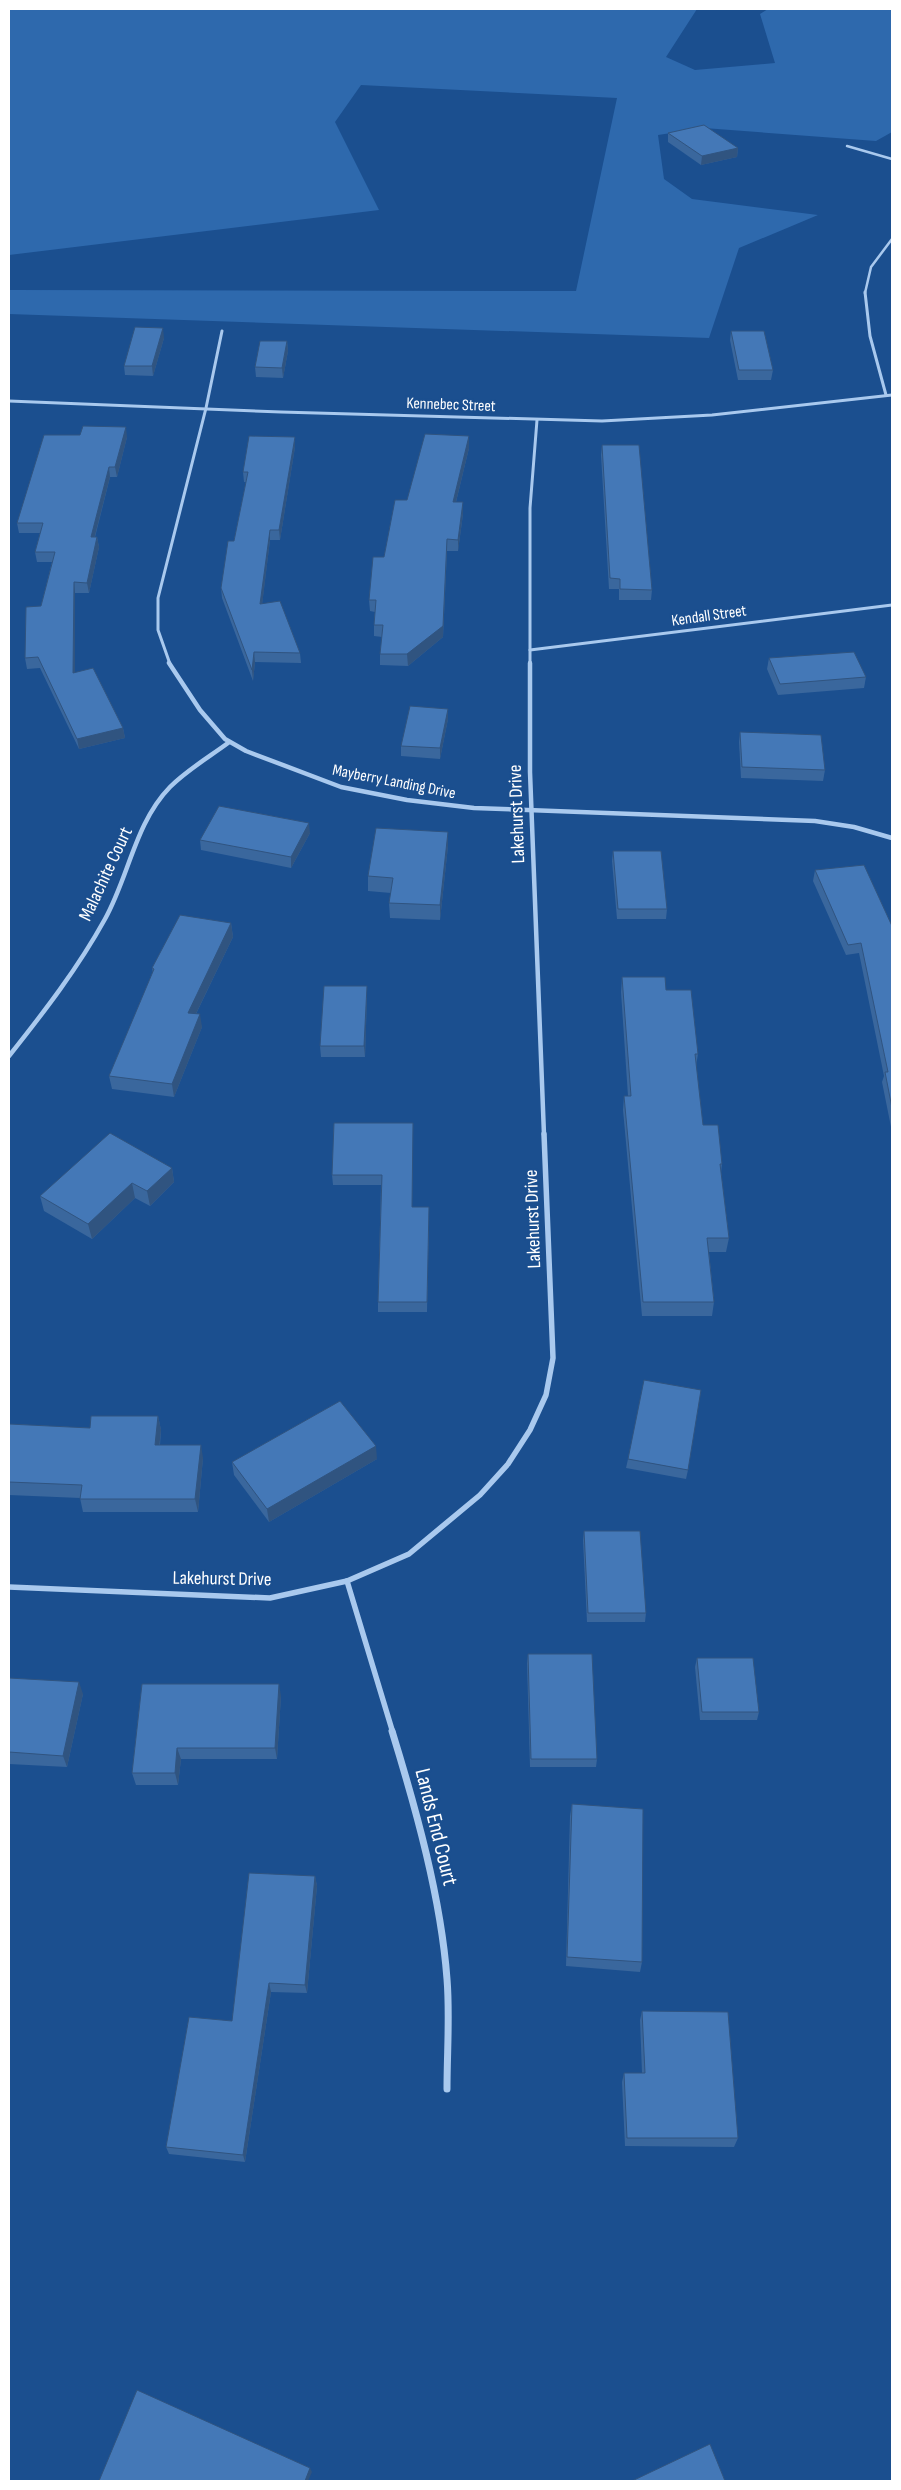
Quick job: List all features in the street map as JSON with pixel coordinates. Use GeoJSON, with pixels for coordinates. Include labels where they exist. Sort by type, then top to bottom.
{"type":"FeatureCollection","features":[{"type":"Feature","properties":{"kind":"street"},"geometry":{"type":"LineString","coordinates":[[846,146],[892,158]]}},
{"type":"Feature","properties":{"kind":"street"},"geometry":{"type":"LineString","coordinates":[[886,395],[865,310],[868,276],[878,255],[892,239]]}},
{"type":"Feature","properties":{"kind":"street"},"geometry":{"type":"LineString","coordinates":[[222,331],[206,408],[168,565],[161,581],[157,615],[163,650],[170,668],[228,743]]}},
{"type":"Feature","properties":{"kind":"street","name":"Kennebec Street"},"geometry":{"type":"LineString","coordinates":[[9,401],[602,421],[712,416],[892,395]]}},
{"type":"Feature","properties":{"kind":"street","name":"Lakehurst Drive"},"geometry":{"type":"LineString","coordinates":[[9,1587],[270,1598],[347,1581],[409,1554],[480,1495],[508,1464],[530,1430],[546,1395],[553,1358],[530,772],[532,711],[530,650],[531,471],[537,420]]}},
{"type":"Feature","properties":{"kind":"street","name":"Kendall Street"},"geometry":{"type":"LineString","coordinates":[[530,650],[892,605]]}},
{"type":"Feature","properties":{"kind":"street","name":"Mayberry Landing Drive"},"geometry":{"type":"LineString","coordinates":[[228,743],[340,787],[405,800],[473,809],[532,812],[610,812],[814,821],[848,826],[892,838]]}},
{"type":"Feature","properties":{"kind":"street","name":"Malachite Court"},"geometry":{"type":"LineString","coordinates":[[9,1056],[62,989],[106,918],[143,827],[155,806],[171,786],[228,743]]}},
{"type":"Feature","properties":{"kind":"street","name":"Lands End Court"},"geometry":{"type":"LineString","coordinates":[[347,1581],[409,1787],[434,1887],[447,1979],[447,2089]]}},
{"type":"Feature","properties":{"kind":"shaded area"},"geometry":{"type":"Polygon","coordinates":[[[9,9],[697,9],[666,57],[695,70],[775,63],[760,14],[768,9],[892,9],[892,132],[876,141],[704,128],[658,135],[664,179],[692,199],[818,215],[739,248],[709,338],[9,314],[9,290],[576,291],[617,98],[361,85],[335,122],[379,210],[9,255],[9,9]]]}},
{"type":"Feature","properties":{"kind":"building"},"geometry":{"type":"Polygon","coordinates":[[[704,125],[738,148],[702,156],[668,133],[704,125]]]}},
{"type":"Feature","properties":{"kind":"building"},"geometry":{"type":"Polygon","coordinates":[[[135,327],[163,328],[152,366],[124,366],[135,327]]]}},
{"type":"Feature","properties":{"kind":"building"},"geometry":{"type":"Polygon","coordinates":[[[731,331],[764,331],[773,370],[739,370],[731,331]]]}},
{"type":"Feature","properties":{"kind":"building"},"geometry":{"type":"Polygon","coordinates":[[[260,341],[287,341],[282,368],[255,367],[260,341]]]}},
{"type":"Feature","properties":{"kind":"building"},"geometry":{"type":"Polygon","coordinates":[[[83,426],[126,427],[115,467],[109,467],[91,537],[97,537],[87,583],[74,582],[73,673],[93,668],[123,728],[77,739],[38,657],[25,658],[26,607],[41,606],[55,552],[35,552],[43,523],[17,523],[44,435],[80,435],[83,426]]]}},
{"type":"Feature","properties":{"kind":"building"},"geometry":{"type":"Polygon","coordinates":[[[425,434],[469,436],[453,502],[463,502],[458,540],[447,539],[443,626],[407,654],[380,654],[383,625],[374,625],[376,600],[369,600],[373,557],[384,557],[395,500],[407,500],[425,434]]]}},
{"type":"Feature","properties":{"kind":"building"},"geometry":{"type":"Polygon","coordinates":[[[249,436],[295,437],[279,530],[270,530],[260,604],[280,601],[300,653],[254,652],[252,670],[221,588],[228,541],[234,541],[248,472],[243,472],[249,436]]]}},
{"type":"Feature","properties":{"kind":"building"},"geometry":{"type":"Polygon","coordinates":[[[602,445],[639,445],[652,590],[620,589],[620,579],[610,578],[602,445]]]}},
{"type":"Feature","properties":{"kind":"building"},"geometry":{"type":"Polygon","coordinates":[[[854,652],[866,677],[780,684],[769,658],[854,652]]]}},
{"type":"Feature","properties":{"kind":"building"},"geometry":{"type":"Polygon","coordinates":[[[410,706],[448,709],[440,748],[401,746],[410,706]]]}},
{"type":"Feature","properties":{"kind":"building"},"geometry":{"type":"Polygon","coordinates":[[[740,732],[821,735],[825,770],[742,767],[740,732]]]}},
{"type":"Feature","properties":{"kind":"building"},"geometry":{"type":"Polygon","coordinates":[[[219,806],[309,823],[291,857],[200,840],[219,806]]]}},
{"type":"Feature","properties":{"kind":"building"},"geometry":{"type":"Polygon","coordinates":[[[376,828],[448,832],[440,905],[389,903],[393,878],[368,876],[376,828]]]}},
{"type":"Feature","properties":{"kind":"building"},"geometry":{"type":"Polygon","coordinates":[[[613,851],[661,851],[667,909],[618,909],[613,851]]]}},
{"type":"Feature","properties":{"kind":"building"},"geometry":{"type":"Polygon","coordinates":[[[864,865],[892,926],[892,1108],[885,1072],[888,1072],[861,943],[848,945],[815,870],[864,865]]]}},
{"type":"Feature","properties":{"kind":"building"},"geometry":{"type":"Polygon","coordinates":[[[180,915],[231,923],[188,1013],[200,1014],[172,1084],[109,1076],[154,969],[152,968],[180,915]]]}},
{"type":"Feature","properties":{"kind":"building"},"geometry":{"type":"Polygon","coordinates":[[[622,977],[665,977],[666,990],[691,990],[698,1054],[695,1054],[703,1125],[718,1125],[722,1164],[720,1164],[729,1238],[707,1238],[714,1302],[643,1302],[624,1096],[631,1096],[622,977]]]}},
{"type":"Feature","properties":{"kind":"building"},"geometry":{"type":"Polygon","coordinates":[[[324,986],[367,986],[364,1046],[320,1046],[324,986]]]}},
{"type":"Feature","properties":{"kind":"building"},"geometry":{"type":"Polygon","coordinates":[[[334,1123],[413,1123],[412,1207],[429,1207],[427,1302],[378,1302],[382,1175],[332,1175],[334,1123]]]}},
{"type":"Feature","properties":{"kind":"building"},"geometry":{"type":"Polygon","coordinates":[[[110,1133],[172,1168],[147,1191],[132,1183],[88,1224],[40,1196],[110,1133]]]}},
{"type":"Feature","properties":{"kind":"building"},"geometry":{"type":"Polygon","coordinates":[[[644,1380],[701,1390],[688,1470],[628,1459],[644,1380]]]}},
{"type":"Feature","properties":{"kind":"building"},"geometry":{"type":"Polygon","coordinates":[[[340,1401],[376,1446],[267,1509],[232,1462],[340,1401]]]}},
{"type":"Feature","properties":{"kind":"building"},"geometry":{"type":"Polygon","coordinates":[[[91,1416],[158,1416],[155,1445],[201,1445],[195,1499],[80,1499],[82,1485],[9,1482],[9,1424],[90,1428],[91,1416]]]}},
{"type":"Feature","properties":{"kind":"building"},"geometry":{"type":"Polygon","coordinates":[[[584,1531],[640,1531],[646,1613],[588,1613],[584,1531]]]}},
{"type":"Feature","properties":{"kind":"building"},"geometry":{"type":"Polygon","coordinates":[[[528,1654],[592,1654],[597,1759],[531,1759],[528,1654]]]}},
{"type":"Feature","properties":{"kind":"building"},"geometry":{"type":"Polygon","coordinates":[[[697,1658],[753,1658],[759,1712],[702,1712],[697,1658]]]}},
{"type":"Feature","properties":{"kind":"building"},"geometry":{"type":"Polygon","coordinates":[[[9,1678],[79,1682],[63,1756],[9,1752],[9,1678]]]}},
{"type":"Feature","properties":{"kind":"building"},"geometry":{"type":"Polygon","coordinates":[[[142,1684],[279,1684],[275,1748],[177,1748],[175,1773],[132,1773],[142,1684]]]}},
{"type":"Feature","properties":{"kind":"building"},"geometry":{"type":"Polygon","coordinates":[[[572,1804],[643,1809],[642,1962],[567,1957],[572,1804]]]}},
{"type":"Feature","properties":{"kind":"building"},"geometry":{"type":"Polygon","coordinates":[[[249,1873],[315,1876],[305,1985],[269,1983],[243,2155],[166,2147],[189,2017],[232,2021],[249,1873]]]}},
{"type":"Feature","properties":{"kind":"building"},"geometry":{"type":"Polygon","coordinates":[[[642,2011],[728,2012],[738,2138],[627,2138],[624,2073],[645,2073],[642,2011]]]}},
{"type":"Feature","properties":{"kind":"building"},"geometry":{"type":"Polygon","coordinates":[[[137,2390],[310,2468],[305,2481],[99,2481],[137,2390]]]}},
{"type":"Feature","properties":{"kind":"building"},"geometry":{"type":"Polygon","coordinates":[[[710,2444],[725,2481],[632,2481],[710,2444]]]}}]}
